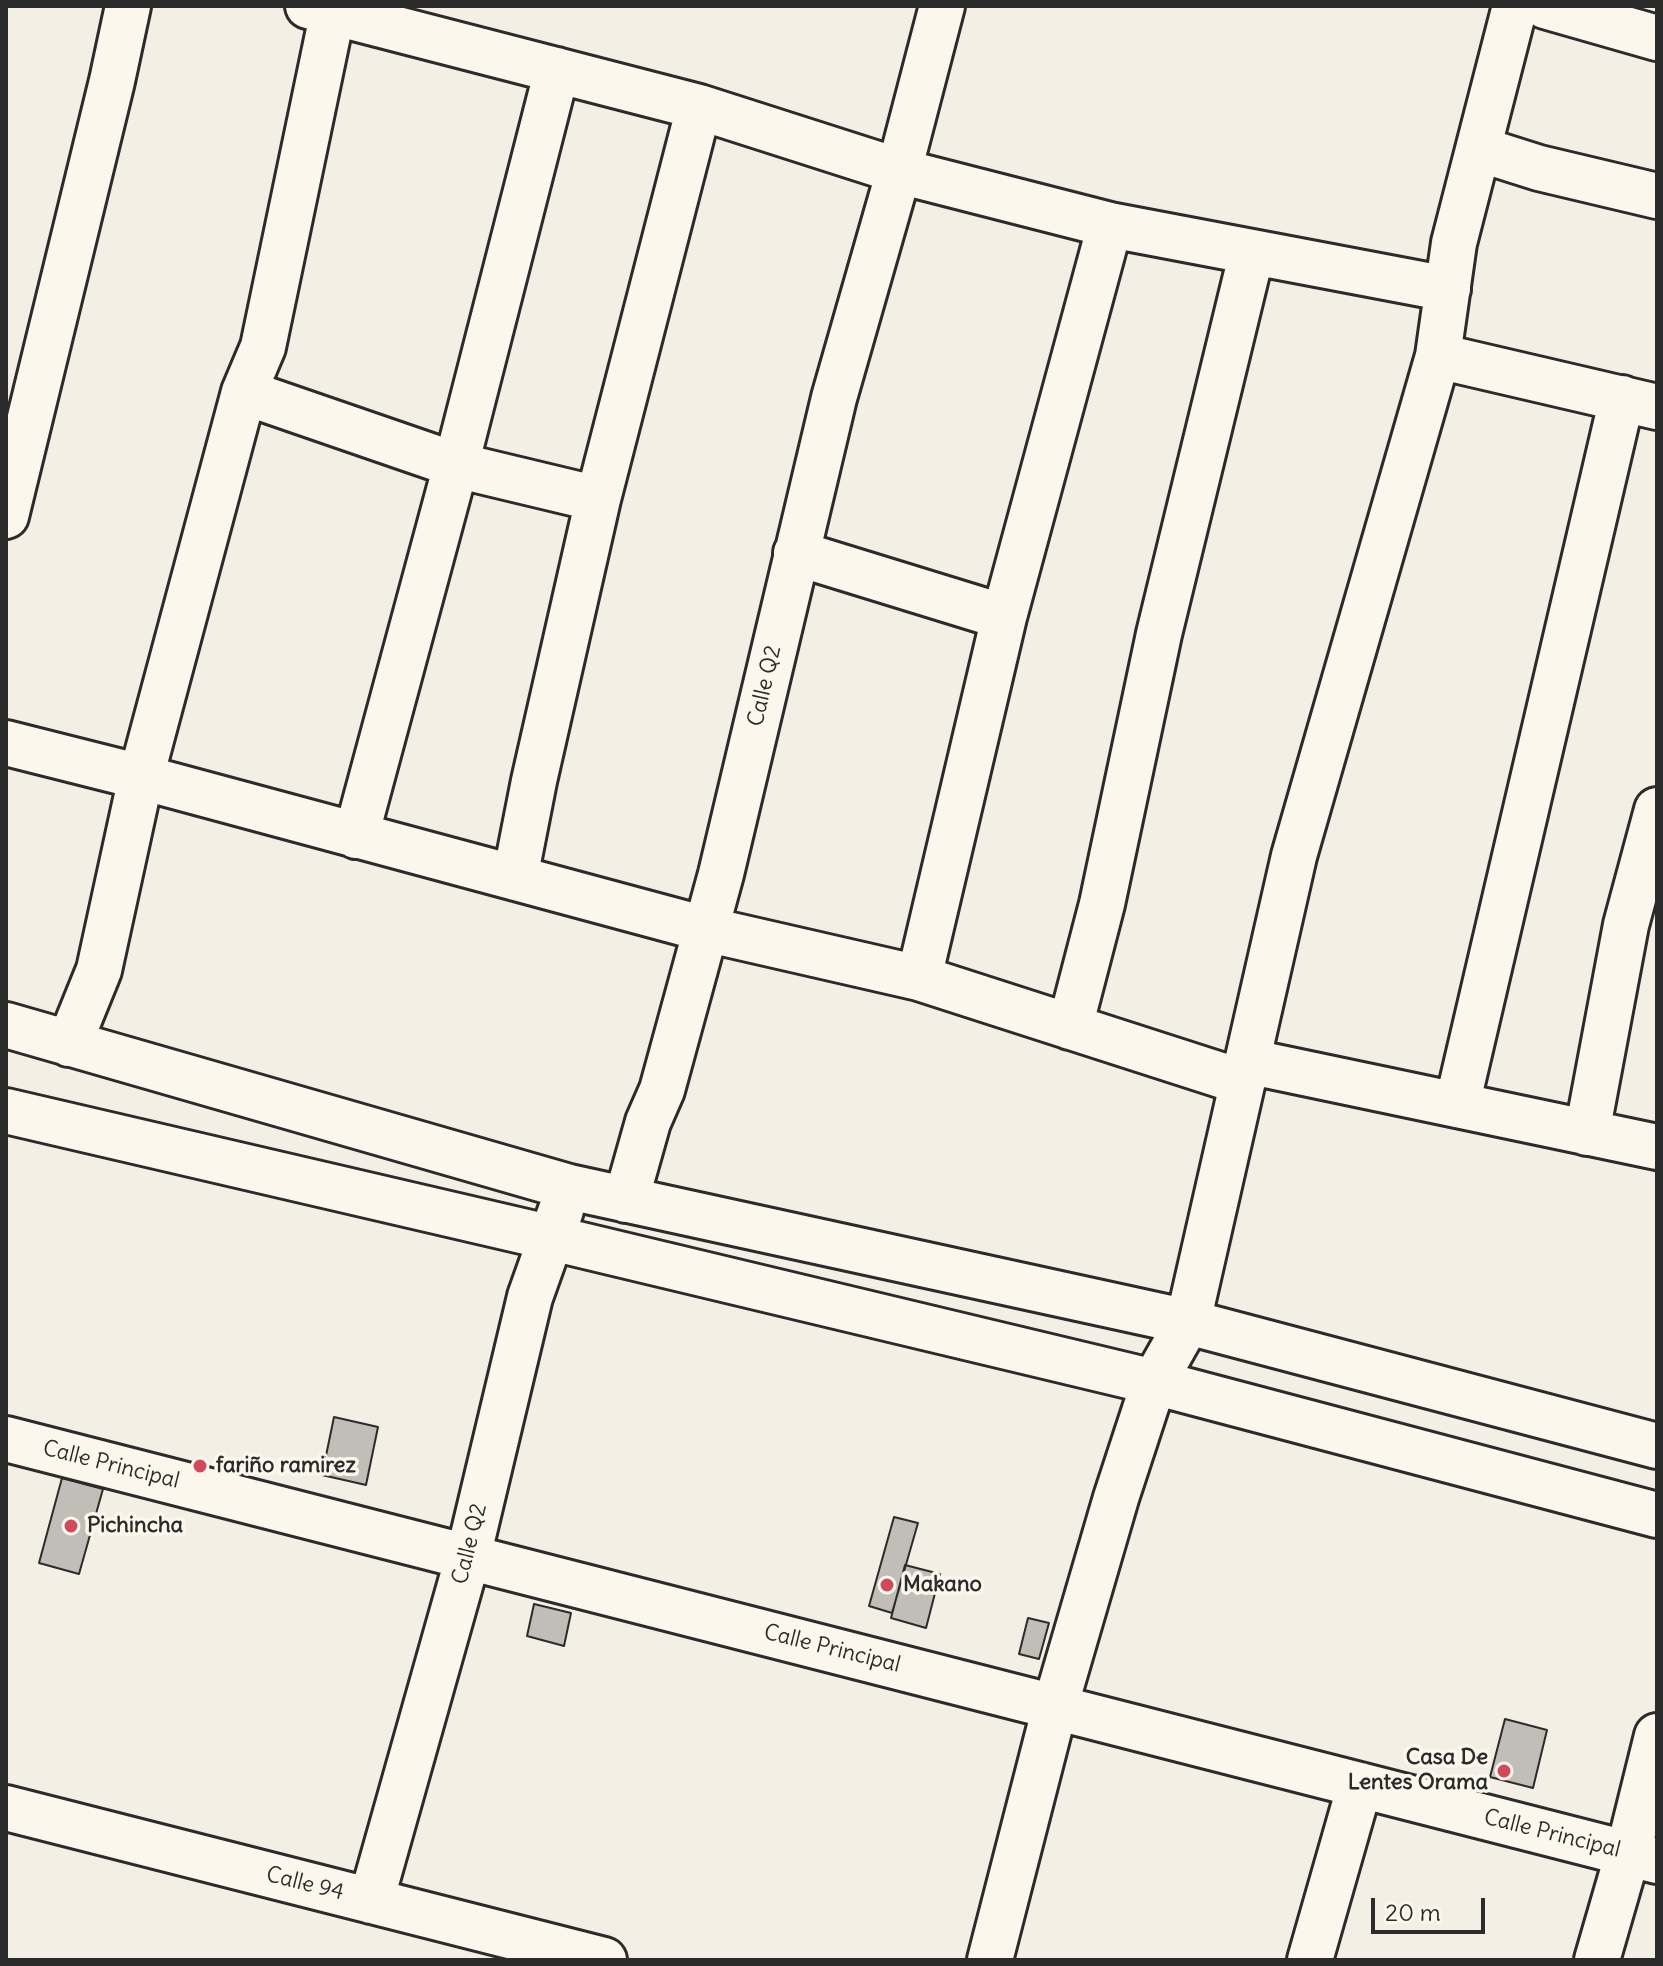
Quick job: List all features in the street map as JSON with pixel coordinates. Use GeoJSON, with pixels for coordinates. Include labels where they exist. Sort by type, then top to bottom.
{"type":"FeatureCollection","features":[{"type":"Feature","properties":{"kind":"street"},"geometry":{"type":"LineString","coordinates":[[6,516],[128,6]]}},
{"type":"Feature","properties":{"kind":"street","name":"Calle Q2"},"geometry":{"type":"LineString","coordinates":[[626,1200],[648,1122],[662,1090],[721,874],[834,398],[942,6]]}},
{"type":"Feature","properties":{"kind":"street"},"geometry":{"type":"LineString","coordinates":[[990,1960],[1055,1707],[1116,1498],[1154,1382],[1188,1322],[1294,856],[1438,356],[1454,243],[1515,6]]}},
{"type":"Feature","properties":{"kind":"street"},"geometry":{"type":"LineString","coordinates":[[1545,6],[1657,38]]}},
{"type":"Feature","properties":{"kind":"street"},"geometry":{"type":"LineString","coordinates":[[69,1044],[99,970],[141,777],[244,392],[263,347],[325,8],[699,107],[899,171],[1110,225],[1448,289]]}},
{"type":"Feature","properties":{"kind":"street"},"geometry":{"type":"LineString","coordinates":[[356,836],[456,465],[557,70]]}},
{"type":"Feature","properties":{"kind":"street"},"geometry":{"type":"LineString","coordinates":[[515,878],[598,499],[699,107]]}},
{"type":"Feature","properties":{"kind":"street"},"geometry":{"type":"LineString","coordinates":[[1479,149],[1539,168],[1657,196]]}},
{"type":"Feature","properties":{"kind":"street"},"geometry":{"type":"LineString","coordinates":[[919,978],[1004,617],[1110,225]]}},
{"type":"Feature","properties":{"kind":"street"},"geometry":{"type":"LineString","coordinates":[[1070,1027],[1102,904],[1163,619],[1252,252]]}},
{"type":"Feature","properties":{"kind":"street"},"geometry":{"type":"LineString","coordinates":[[1438,356],[1639,402],[1457,1105]]}},
{"type":"Feature","properties":{"kind":"street"},"geometry":{"type":"LineString","coordinates":[[244,392],[456,465],[598,499]]}},
{"type":"Feature","properties":{"kind":"street"},"geometry":{"type":"LineString","coordinates":[[796,553],[1004,617]]}},
{"type":"Feature","properties":{"kind":"street"},"geometry":{"type":"LineString","coordinates":[[6,743],[705,929],[919,978],[1070,1027],[1245,1072],[1457,1105],[1657,1147]]}},
{"type":"Feature","properties":{"kind":"street"},"geometry":{"type":"LineString","coordinates":[[1587,1133],[1626,925],[1657,810]]}},
{"type":"Feature","properties":{"kind":"street"},"geometry":{"type":"LineString","coordinates":[[6,1025],[569,1187],[1188,1322],[1657,1446]]}},
{"type":"Feature","properties":{"kind":"street"},"geometry":{"type":"LineString","coordinates":[[6,1111],[1154,1382],[1657,1515]]}},
{"type":"Feature","properties":{"kind":"street","name":"Calle Q2"},"geometry":{"type":"LineString","coordinates":[[371,1901],[468,1557],[530,1297],[569,1187]]}},
{"type":"Feature","properties":{"kind":"street","name":"Calle Principal"},"geometry":{"type":"LineString","coordinates":[[6,1439],[1642,1857]]}},
{"type":"Feature","properties":{"kind":"street"},"geometry":{"type":"LineString","coordinates":[[1597,1960],[1642,1857],[1657,1736]]}},
{"type":"Feature","properties":{"kind":"street"},"geometry":{"type":"LineString","coordinates":[[1310,1960],[1360,1785]]}},
{"type":"Feature","properties":{"kind":"street","name":"Calle 94"},"geometry":{"type":"LineString","coordinates":[[6,1808],[604,1960]]}},
{"type":"Feature","properties":{"kind":"building"},"geometry":{"type":"Polygon","coordinates":[[[334,1417],[378,1427],[366,1485],[322,1475],[334,1417]]]}},
{"type":"Feature","properties":{"kind":"building","name":"Pichincha"},"geometry":{"type":"Polygon","coordinates":[[[62,1478],[103,1489],[79,1574],[39,1563],[62,1478]]]}},
{"type":"Feature","properties":{"kind":"building","name":"Makano"},"geometry":{"type":"Polygon","coordinates":[[[894,1517],[918,1523],[892,1613],[869,1606],[894,1517]]]}},
{"type":"Feature","properties":{"kind":"building"},"geometry":{"type":"Polygon","coordinates":[[[905,1565],[940,1574],[926,1628],[891,1618],[905,1565]]]}},
{"type":"Feature","properties":{"kind":"building"},"geometry":{"type":"Polygon","coordinates":[[[534,1604],[571,1613],[564,1646],[527,1636],[534,1604]]]}},
{"type":"Feature","properties":{"kind":"building"},"geometry":{"type":"Polygon","coordinates":[[[1028,1618],[1049,1623],[1039,1659],[1019,1654],[1028,1618]]]}},
{"type":"Feature","properties":{"kind":"building"},"geometry":{"type":"Polygon","coordinates":[[[1505,1719],[1547,1730],[1533,1788],[1490,1777],[1505,1719]]]}},
{"type":"Feature","properties":{"kind":"place","name":"fariño ramirez"},"geometry":{"type":"Point","coordinates":[200,1466]}},
{"type":"Feature","properties":{"kind":"place","name":"Pichincha"},"geometry":{"type":"Point","coordinates":[71,1526]}},
{"type":"Feature","properties":{"kind":"place","name":"Makano"},"geometry":{"type":"Point","coordinates":[887,1585]}},
{"type":"Feature","properties":{"kind":"place","name":"Casa De Lentes Orama"},"geometry":{"type":"Point","coordinates":[1504,1771]}}]}
